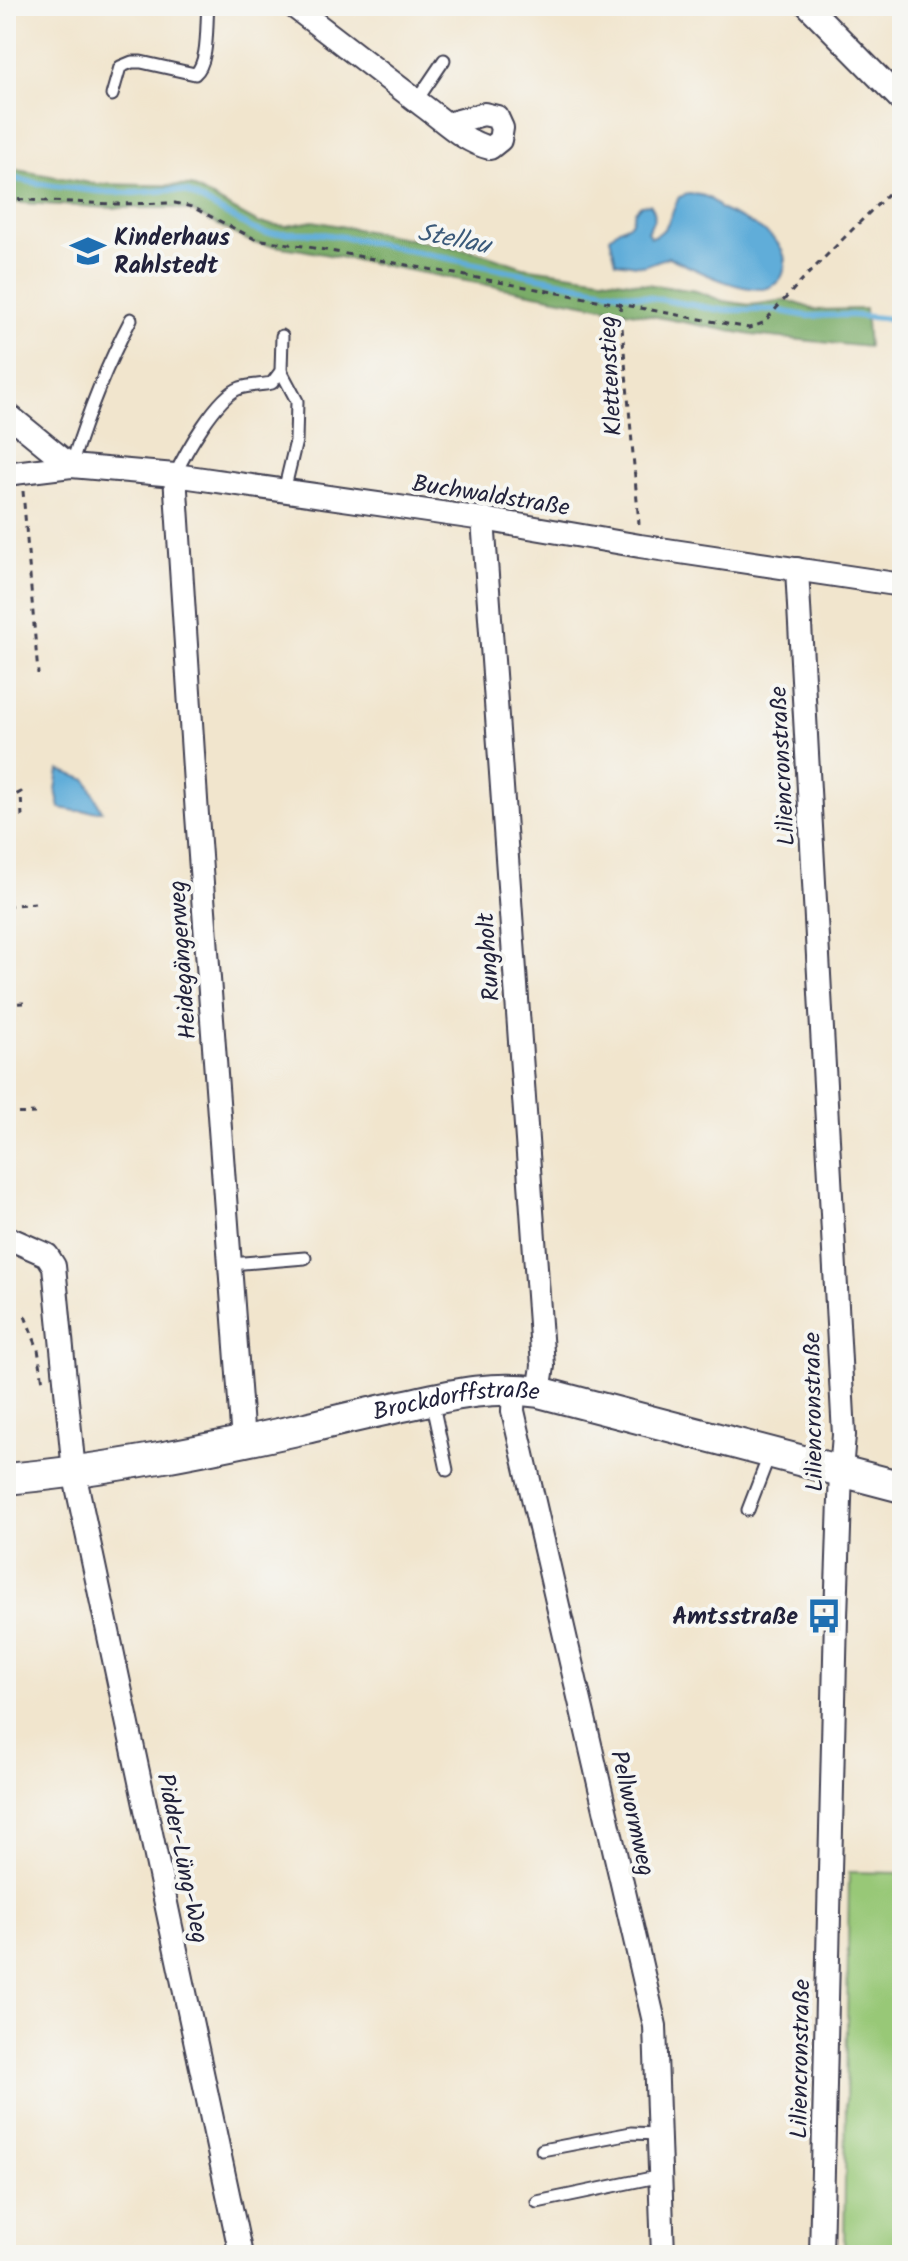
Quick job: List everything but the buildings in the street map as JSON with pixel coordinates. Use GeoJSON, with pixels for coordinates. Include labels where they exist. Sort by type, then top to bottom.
{"type":"FeatureCollection","features":[{"type":"Feature","properties":{"kind":"street"},"geometry":{"type":"LineString","coordinates":[[293,6],[447,124]]}},
{"type":"Feature","properties":{"kind":"street"},"geometry":{"type":"LineString","coordinates":[[808,6],[902,101]]}},
{"type":"Feature","properties":{"kind":"street"},"geometry":{"type":"LineString","coordinates":[[6,413],[71,466]]}},
{"type":"Feature","properties":{"kind":"street","name":"Buchwaldstraße"},"geometry":{"type":"LineString","coordinates":[[14,473],[71,466],[175,475],[483,519],[902,585]]}},
{"type":"Feature","properties":{"kind":"street","name":"Heidegängerweg"},"geometry":{"type":"LineString","coordinates":[[175,475],[243,1442]]}},
{"type":"Feature","properties":{"kind":"street","name":"Rungholt"},"geometry":{"type":"LineString","coordinates":[[483,519],[543,1366],[527,1390]]}},
{"type":"Feature","properties":{"kind":"street","name":"Liliencronstraße"},"geometry":{"type":"LineString","coordinates":[[797,569],[844,1435],[821,2255]]}},
{"type":"Feature","properties":{"kind":"street","name":"Pidder-Lüng-Weg"},"geometry":{"type":"LineString","coordinates":[[6,1237],[47,1255],[54,1266],[74,1472],[241,2255]]}},
{"type":"Feature","properties":{"kind":"street","name":"Brockdorffstraße"},"geometry":{"type":"LineString","coordinates":[[6,1479],[74,1472],[243,1442],[493,1388],[527,1390],[902,1487]]}},
{"type":"Feature","properties":{"kind":"street","name":"Pellwormweg"},"geometry":{"type":"LineString","coordinates":[[527,1390],[513,1411],[655,2026],[663,2255]]}},
{"type":"Feature","properties":{"kind":"lane"},"geometry":{"type":"LineString","coordinates":[[112,95],[120,67],[132,62],[195,74],[200,72],[204,63],[208,6]]}},
{"type":"Feature","properties":{"kind":"lane"},"geometry":{"type":"LineString","coordinates":[[417,100],[444,60]]}},
{"type":"Feature","properties":{"kind":"lane"},"geometry":{"type":"LineString","coordinates":[[71,466],[113,352],[131,319]]}},
{"type":"Feature","properties":{"kind":"lane"},"geometry":{"type":"LineString","coordinates":[[282,336],[281,371],[297,401],[296,441],[284,491]]}},
{"type":"Feature","properties":{"kind":"lane"},"geometry":{"type":"LineString","coordinates":[[175,475],[210,414],[237,389],[272,383],[281,371]]}},
{"type":"Feature","properties":{"kind":"lane"},"geometry":{"type":"LineString","coordinates":[[231,1264],[305,1258]]}},
{"type":"Feature","properties":{"kind":"lane"},"geometry":{"type":"LineString","coordinates":[[432,1399],[447,1470]]}},
{"type":"Feature","properties":{"kind":"lane"},"geometry":{"type":"LineString","coordinates":[[748,1510],[770,1452]]}},
{"type":"Feature","properties":{"kind":"lane"},"geometry":{"type":"LineString","coordinates":[[542,2150],[631,2133],[659,2134]]}},
{"type":"Feature","properties":{"kind":"lane"},"geometry":{"type":"LineString","coordinates":[[537,2202],[661,2176]]}},
{"type":"Feature","properties":{"kind":"path","name":"Klettenstieg"},"geometry":{"type":"LineString","coordinates":[[640,546],[620,304],[749,328],[763,323],[902,180]]}},
{"type":"Feature","properties":{"kind":"path"},"geometry":{"type":"LineString","coordinates":[[6,199],[113,204],[175,203],[192,207],[255,239],[620,304]]}},
{"type":"Feature","properties":{"kind":"path"},"geometry":{"type":"LineString","coordinates":[[14,473],[38,674]]}},
{"type":"Feature","properties":{"kind":"path"},"geometry":{"type":"LineString","coordinates":[[6,800],[21,792],[22,817]]}},
{"type":"Feature","properties":{"kind":"path"},"geometry":{"type":"LineString","coordinates":[[6,906],[35,903]]}},
{"type":"Feature","properties":{"kind":"path"},"geometry":{"type":"LineString","coordinates":[[6,1004],[25,1003]]}},
{"type":"Feature","properties":{"kind":"path"},"geometry":{"type":"LineString","coordinates":[[6,1114],[35,1113]]}},
{"type":"Feature","properties":{"kind":"path"},"geometry":{"type":"LineString","coordinates":[[25,1316],[38,1349],[45,1396]]}},
{"type":"Feature","properties":{"kind":"green space"},"geometry":{"type":"Polygon","coordinates":[[[6,168],[96,184],[191,186],[258,223],[286,226],[313,221],[479,252],[523,267],[696,291],[723,301],[750,305],[787,300],[816,310],[865,309],[868,347],[752,335],[253,243],[191,211],[174,208],[6,202],[6,168]]]}},
{"type":"Feature","properties":{"kind":"green space"},"geometry":{"type":"Polygon","coordinates":[[[849,1872],[902,1873],[902,2255],[844,2255],[849,1872]]]}},
{"type":"Feature","properties":{"kind":"water"},"geometry":{"type":"Polygon","coordinates":[[[688,194],[710,199],[720,209],[754,225],[775,240],[785,261],[778,282],[764,289],[753,289],[715,278],[668,257],[644,266],[616,262],[610,237],[631,223],[641,205],[650,204],[654,212],[647,232],[651,237],[666,227],[679,197],[688,194]]]}},
{"type":"Feature","properties":{"kind":"water"},"geometry":{"type":"Polygon","coordinates":[[[59,770],[87,780],[102,811],[60,808],[56,790],[59,770]]]}},
{"type":"Feature","properties":{"kind":"waterway","name":"Stellau"},"geometry":{"type":"LineString","coordinates":[[6,177],[105,192],[187,192],[253,229],[266,233],[315,233],[344,237],[578,285],[721,310],[776,310],[807,316],[849,315],[902,320]]}},
{"type":"Feature","properties":{"kind":"place","name":"Kinderhaus Rahlstedt"},"geometry":{"type":"Point","coordinates":[88,251]}},
{"type":"Feature","properties":{"kind":"place","name":"Amtsstraße"},"geometry":{"type":"Point","coordinates":[824,1616]}}]}
